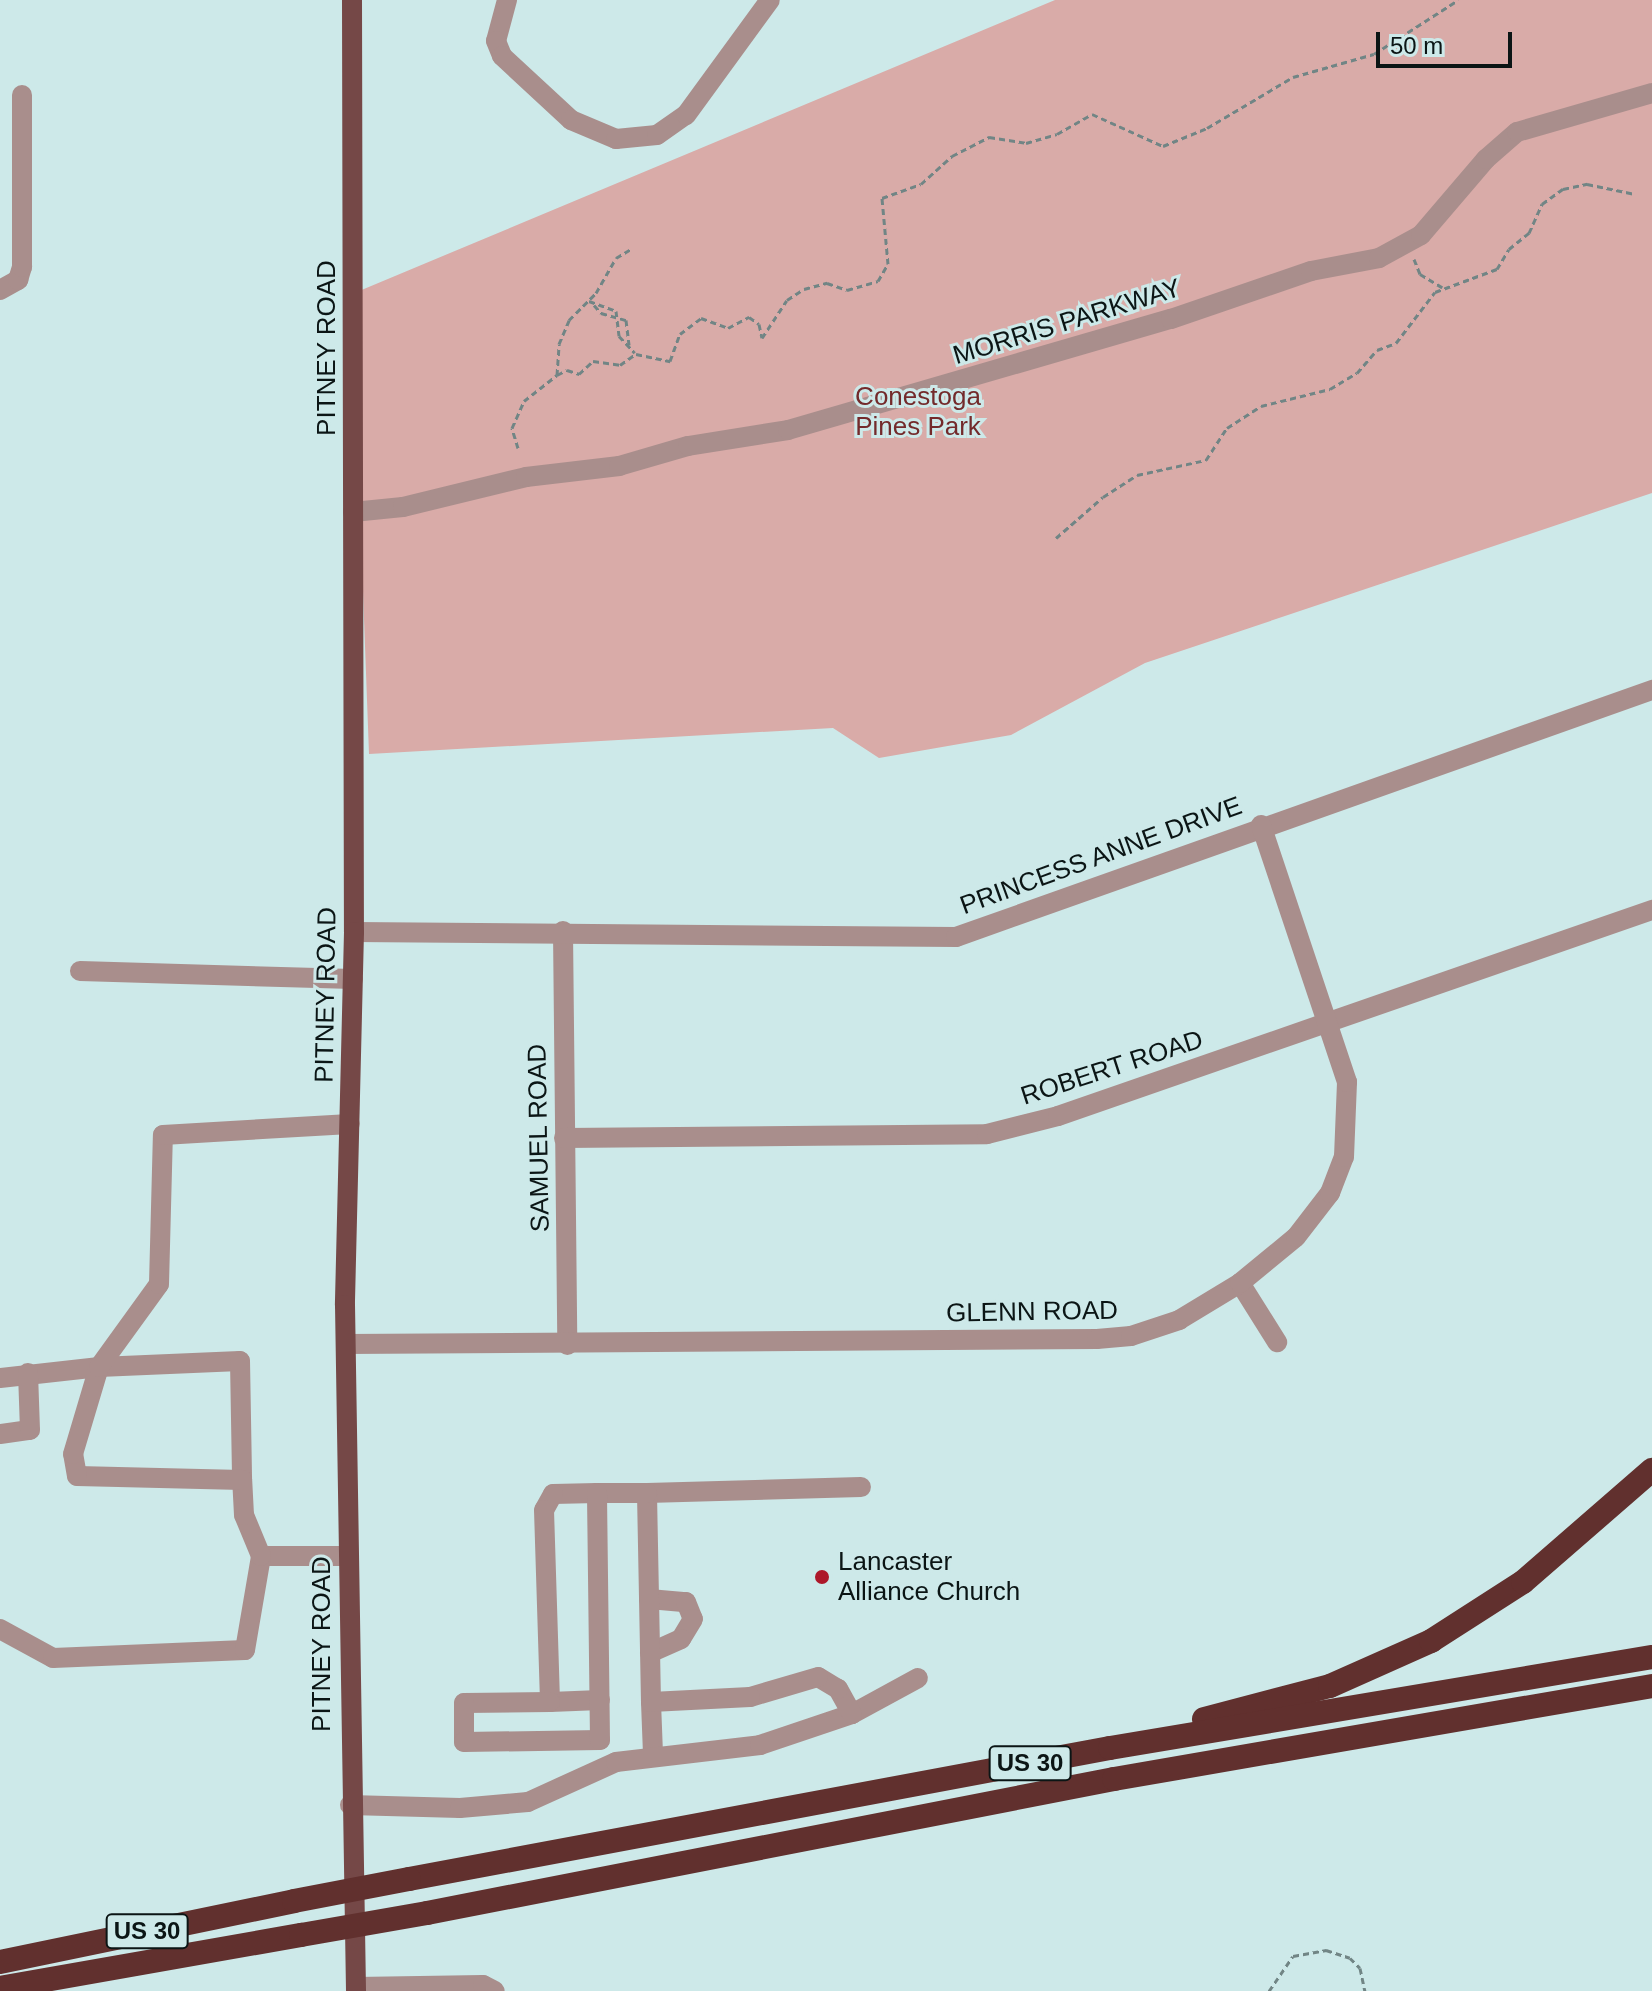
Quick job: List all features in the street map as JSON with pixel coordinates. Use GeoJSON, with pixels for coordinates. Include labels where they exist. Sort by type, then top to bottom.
{"type":"FeatureCollection","features":[{"type":"Feature","properties":{"kind":"highway"},"geometry":{"type":"LineString","coordinates":[[954,1777],[1274,1702],[1380,1666],[1503,1597],[1652,1470]]}},
{"type":"Feature","properties":{"kind":"highway","name":"US 30"},"geometry":{"type":"LineString","coordinates":[[0,1962],[294,1901],[954,1777],[1652,1657]]}},
{"type":"Feature","properties":{"kind":"highway","name":"US 30"},"geometry":{"type":"LineString","coordinates":[[0,1988],[427,1913],[1130,1776],[1652,1686]]}},
{"type":"Feature","properties":{"kind":"highway"},"geometry":{"type":"LineString","coordinates":[[20,1991],[115,1969]]}},
{"type":"Feature","properties":{"kind":"main road","name":"PITNEY ROAD"},"geometry":{"type":"LineString","coordinates":[[352,0],[354,932],[346,1344],[350,1805],[356,1989]]}},
{"type":"Feature","properties":{"kind":"street"},"geometry":{"type":"LineString","coordinates":[[507,0],[496,41],[502,56],[571,120],[616,139],[657,135],[686,115],[770,0]]}},
{"type":"Feature","properties":{"kind":"street","name":"MORRIS PARKWAY"},"geometry":{"type":"LineString","coordinates":[[353,512],[403,507],[526,477],[619,466],[688,446],[788,430],[1171,319],[1311,271],[1379,258],[1408,244],[1517,132],[1652,93]]}},
{"type":"Feature","properties":{"kind":"street"},"geometry":{"type":"LineString","coordinates":[[0,290],[18,280],[22,267],[22,95]]}},
{"type":"Feature","properties":{"kind":"street","name":"PRINCESS ANNE DRIVE"},"geometry":{"type":"LineString","coordinates":[[354,932],[563,931],[956,937],[1261,825],[1652,690]]}},
{"type":"Feature","properties":{"kind":"street","name":"GLENN ROAD"},"geometry":{"type":"LineString","coordinates":[[346,1344],[567,1345],[1120,1337],[1179,1320],[1240,1283],[1296,1237],[1322,1206],[1339,1172],[1349,1130],[1349,1095],[1328,1022],[1261,825]]}},
{"type":"Feature","properties":{"kind":"street","name":"ROBERT ROAD"},"geometry":{"type":"LineString","coordinates":[[564,1138],[987,1134],[1058,1116],[1652,910]]}},
{"type":"Feature","properties":{"kind":"street","name":"SAMUEL ROAD"},"geometry":{"type":"LineString","coordinates":[[563,931],[567,1345]]}},
{"type":"Feature","properties":{"kind":"street"},"geometry":{"type":"LineString","coordinates":[[80,971],[353,979]]}},
{"type":"Feature","properties":{"kind":"street"},"geometry":{"type":"LineString","coordinates":[[242,1480],[77,1476],[73,1454],[99,1367],[159,1284],[163,1135],[350,1124]]}},
{"type":"Feature","properties":{"kind":"street"},"geometry":{"type":"LineString","coordinates":[[1240,1283],[1277,1342]]}},
{"type":"Feature","properties":{"kind":"street"},"geometry":{"type":"LineString","coordinates":[[0,1378],[99,1367],[240,1361],[244,1515],[261,1556],[245,1650],[53,1658],[0,1629]]}},
{"type":"Feature","properties":{"kind":"street"},"geometry":{"type":"LineString","coordinates":[[0,1434],[30,1430],[28,1373]]}},
{"type":"Feature","properties":{"kind":"street"},"geometry":{"type":"LineString","coordinates":[[550,1702],[544,1503],[553,1494],[861,1487]]}},
{"type":"Feature","properties":{"kind":"street"},"geometry":{"type":"LineString","coordinates":[[597,1493],[599,1768]]}},
{"type":"Feature","properties":{"kind":"street"},"geometry":{"type":"LineString","coordinates":[[647,1493],[653,1755]]}},
{"type":"Feature","properties":{"kind":"street"},"geometry":{"type":"LineString","coordinates":[[261,1556],[347,1556]]}},
{"type":"Feature","properties":{"kind":"street"},"geometry":{"type":"LineString","coordinates":[[649,1599],[686,1602],[693,1619],[681,1639],[650,1653]]}},
{"type":"Feature","properties":{"kind":"street"},"geometry":{"type":"LineString","coordinates":[[651,1702],[750,1697],[818,1677],[838,1689],[852,1714]]}},
{"type":"Feature","properties":{"kind":"street"},"geometry":{"type":"LineString","coordinates":[[350,1805],[460,1808],[528,1802],[599,1768],[653,1755],[760,1745],[852,1714],[918,1678]]}},
{"type":"Feature","properties":{"kind":"street"},"geometry":{"type":"LineString","coordinates":[[600,1700],[464,1703],[464,1742],[600,1740]]}},
{"type":"Feature","properties":{"kind":"street"},"geometry":{"type":"LineString","coordinates":[[356,1989],[483,1985],[495,1991]]}},
{"type":"Feature","properties":{"kind":"path"},"geometry":{"type":"LineString","coordinates":[[594,305],[611,306],[617,317],[619,336],[636,354],[670,361],[680,334],[701,318],[728,328],[749,317],[759,324],[762,338],[787,300],[804,289],[827,283],[847,290],[878,281],[888,264],[882,198],[921,184],[952,156],[989,137],[1026,143],[1057,134],[1092,114],[1163,146],[1207,128],[1293,77],[1374,54],[1458,0]]}},
{"type":"Feature","properties":{"kind":"path"},"geometry":{"type":"LineString","coordinates":[[1056,538],[1103,497],[1137,475],[1206,460],[1227,428],[1261,406],[1339,385],[1377,350],[1396,343],[1442,287],[1497,269],[1509,249],[1529,233],[1542,204],[1563,189],[1587,184],[1635,194]]}},
{"type":"Feature","properties":{"kind":"path"},"geometry":{"type":"LineString","coordinates":[[1408,244],[1420,274],[1442,287]]}},
{"type":"Feature","properties":{"kind":"path"},"geometry":{"type":"LineString","coordinates":[[557,375],[566,326],[589,301],[616,258],[631,249]]}},
{"type":"Feature","properties":{"kind":"path"},"geometry":{"type":"LineString","coordinates":[[589,301],[630,324],[629,345]]}},
{"type":"Feature","properties":{"kind":"path"},"geometry":{"type":"LineString","coordinates":[[518,448],[512,428],[524,401],[567,370],[579,374],[593,361],[620,365],[636,354]]}},
{"type":"Feature","properties":{"kind":"path"},"geometry":{"type":"LineString","coordinates":[[1269,1991],[1293,1956],[1310,1950],[1336,1951],[1350,1958],[1360,1968],[1365,1991]]}},
{"type":"Feature","properties":{"kind":"green space","name":"Conestoga Pines Park"},"geometry":{"type":"Polygon","coordinates":[[[1055,0],[1652,0],[1652,493],[1145,663],[1011,735],[879,758],[833,728],[369,754],[352,294],[1055,0]]]}},
{"type":"Feature","properties":{"kind":"place","name":"Lancaster Alliance Church"},"geometry":{"type":"Point","coordinates":[822,1577]}}]}
